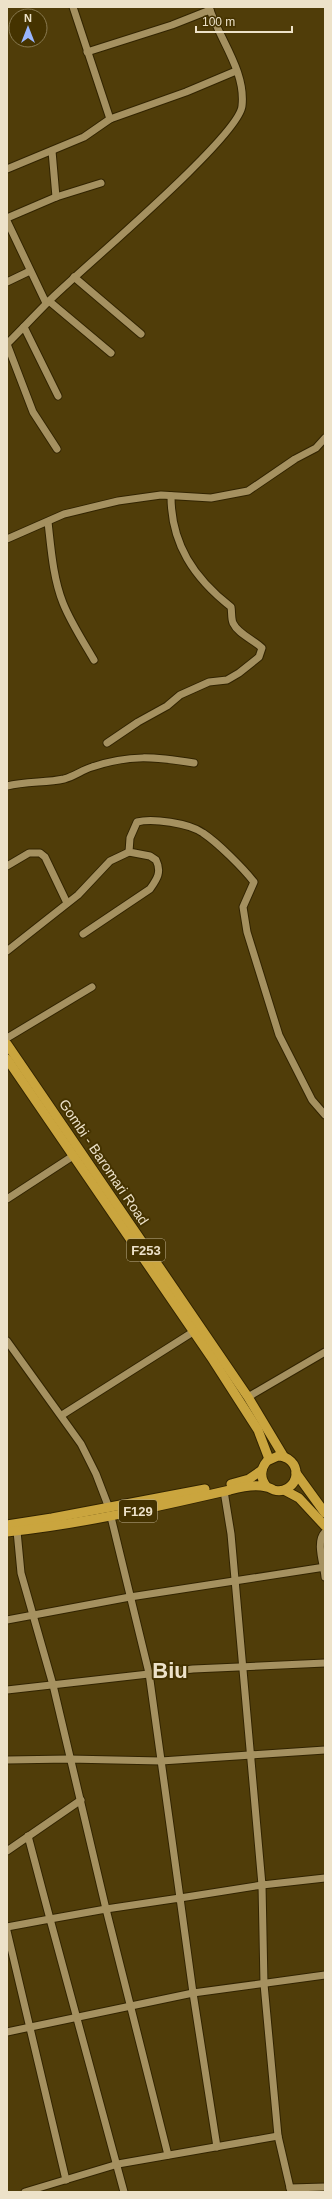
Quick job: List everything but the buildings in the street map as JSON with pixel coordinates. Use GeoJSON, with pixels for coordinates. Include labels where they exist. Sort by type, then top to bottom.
{"type":"FeatureCollection","features":[{"type":"Feature","properties":{"kind":"main road","name":"Gombi - Baromari Road"},"geometry":{"type":"LineString","coordinates":[[7,1044],[89,1173],[258,1430],[269,1459]]}},
{"type":"Feature","properties":{"kind":"main road","name":"Gombi - Baromari Road"},"geometry":{"type":"LineString","coordinates":[[7,1059],[73,1156],[89,1173],[248,1397],[284,1457]]}},
{"type":"Feature","properties":{"kind":"main road"},"geometry":{"type":"LineString","coordinates":[[284,1457],[269,1459],[262,1470],[262,1479],[267,1486],[275,1491],[284,1490],[293,1484],[296,1473]]}},
{"type":"Feature","properties":{"kind":"main road","name":"F253"},"geometry":{"type":"LineString","coordinates":[[284,1457],[293,1463],[296,1473],[325,1514]]}},
{"type":"Feature","properties":{"kind":"main road","name":"F129"},"geometry":{"type":"LineString","coordinates":[[7,1525],[110,1512],[249,1479],[262,1470]]}},
{"type":"Feature","properties":{"kind":"main road","name":"F129"},"geometry":{"type":"LineString","coordinates":[[7,1532],[242,1487],[267,1486]]}},
{"type":"Feature","properties":{"kind":"main road"},"geometry":{"type":"LineString","coordinates":[[284,1490],[299,1498],[325,1526]]}},
{"type":"Feature","properties":{"kind":"street"},"geometry":{"type":"LineString","coordinates":[[73,7],[110,118]]}},
{"type":"Feature","properties":{"kind":"street"},"geometry":{"type":"LineString","coordinates":[[57,449],[33,412],[7,344],[74,277],[162,198],[228,132],[242,108],[242,85],[209,8],[172,26],[87,52]]}},
{"type":"Feature","properties":{"kind":"street"},"geometry":{"type":"LineString","coordinates":[[7,169],[84,136],[110,118],[186,92],[236,71]]}},
{"type":"Feature","properties":{"kind":"street"},"geometry":{"type":"LineString","coordinates":[[52,151],[56,196]]}},
{"type":"Feature","properties":{"kind":"street"},"geometry":{"type":"LineString","coordinates":[[101,183],[56,196],[7,222],[30,271],[48,302],[112,353]]}},
{"type":"Feature","properties":{"kind":"street"},"geometry":{"type":"LineString","coordinates":[[7,282],[30,271]]}},
{"type":"Feature","properties":{"kind":"street"},"geometry":{"type":"LineString","coordinates":[[74,277],[141,334]]}},
{"type":"Feature","properties":{"kind":"street"},"geometry":{"type":"LineString","coordinates":[[24,327],[58,396]]}},
{"type":"Feature","properties":{"kind":"street"},"geometry":{"type":"LineString","coordinates":[[7,530],[8,538],[64,514],[118,501],[149,496],[211,498],[248,490],[316,448],[325,438]]}},
{"type":"Feature","properties":{"kind":"street"},"geometry":{"type":"LineString","coordinates":[[107,743],[138,722],[167,706],[180,695],[209,682],[227,680],[239,673],[263,652],[259,644],[237,628],[232,620],[231,607],[204,582],[188,562],[174,527],[170,496]]}},
{"type":"Feature","properties":{"kind":"street"},"geometry":{"type":"LineString","coordinates":[[48,522],[56,577],[63,602],[75,628],[94,660]]}},
{"type":"Feature","properties":{"kind":"street"},"geometry":{"type":"LineString","coordinates":[[7,786],[33,781],[63,779],[76,775],[91,767],[137,756],[194,764]]}},
{"type":"Feature","properties":{"kind":"street"},"geometry":{"type":"LineString","coordinates":[[129,852],[130,838],[137,822],[151,820],[190,827],[202,832],[254,882],[243,908],[247,932],[279,1035],[312,1100],[325,1115]]}},
{"type":"Feature","properties":{"kind":"street"},"geometry":{"type":"LineString","coordinates":[[7,951],[28,936],[78,895],[110,861],[129,852],[150,856],[156,860],[159,873],[156,881],[150,889],[83,934]]}},
{"type":"Feature","properties":{"kind":"street"},"geometry":{"type":"LineString","coordinates":[[7,866],[29,853],[40,853],[45,857],[67,903]]}},
{"type":"Feature","properties":{"kind":"street"},"geometry":{"type":"LineString","coordinates":[[7,1038],[92,987]]}},
{"type":"Feature","properties":{"kind":"street"},"geometry":{"type":"LineString","coordinates":[[7,1199],[73,1156]]}},
{"type":"Feature","properties":{"kind":"street"},"geometry":{"type":"LineString","coordinates":[[62,1415],[193,1332]]}},
{"type":"Feature","properties":{"kind":"street"},"geometry":{"type":"LineString","coordinates":[[7,1342],[62,1415],[81,1444],[96,1474],[110,1512],[149,1674],[193,1994],[217,2147]]}},
{"type":"Feature","properties":{"kind":"street"},"geometry":{"type":"LineString","coordinates":[[248,1397],[325,1352]]}},
{"type":"Feature","properties":{"kind":"street"},"geometry":{"type":"LineString","coordinates":[[224,1491],[231,1534],[262,1886],[264,1984],[278,2136],[290,2190],[325,2187]]}},
{"type":"Feature","properties":{"kind":"street"},"geometry":{"type":"LineString","coordinates":[[17,1531],[21,1573],[32,1616],[53,1685],[69,1759],[81,1800],[106,1908],[168,2155]]}},
{"type":"Feature","properties":{"kind":"street"},"geometry":{"type":"LineString","coordinates":[[325,1532],[321,1536],[320,1543],[325,1567],[325,1577]]}},
{"type":"Feature","properties":{"kind":"street"},"geometry":{"type":"LineString","coordinates":[[7,1620],[130,1597],[325,1567]]}},
{"type":"Feature","properties":{"kind":"street"},"geometry":{"type":"LineString","coordinates":[[7,1690],[149,1674],[242,1666],[325,1664]]}},
{"type":"Feature","properties":{"kind":"street"},"geometry":{"type":"LineString","coordinates":[[7,1760],[69,1759],[161,1761],[325,1750]]}},
{"type":"Feature","properties":{"kind":"street"},"geometry":{"type":"LineString","coordinates":[[7,1851],[81,1800]]}},
{"type":"Feature","properties":{"kind":"street"},"geometry":{"type":"LineString","coordinates":[[28,1836],[118,2164],[124,2192]]}},
{"type":"Feature","properties":{"kind":"street"},"geometry":{"type":"LineString","coordinates":[[7,1927],[106,1908],[325,1878]]}},
{"type":"Feature","properties":{"kind":"street"},"geometry":{"type":"LineString","coordinates":[[7,1931],[66,2180]]}},
{"type":"Feature","properties":{"kind":"street"},"geometry":{"type":"LineString","coordinates":[[7,2032],[193,1994],[325,1975]]}},
{"type":"Feature","properties":{"kind":"street"},"geometry":{"type":"LineString","coordinates":[[26,2192],[118,2164],[278,2136]]}},
{"type":"Feature","properties":{"kind":"district","name":"Biu"},"geometry":{"type":"Point","coordinates":[170,1670]}}]}
